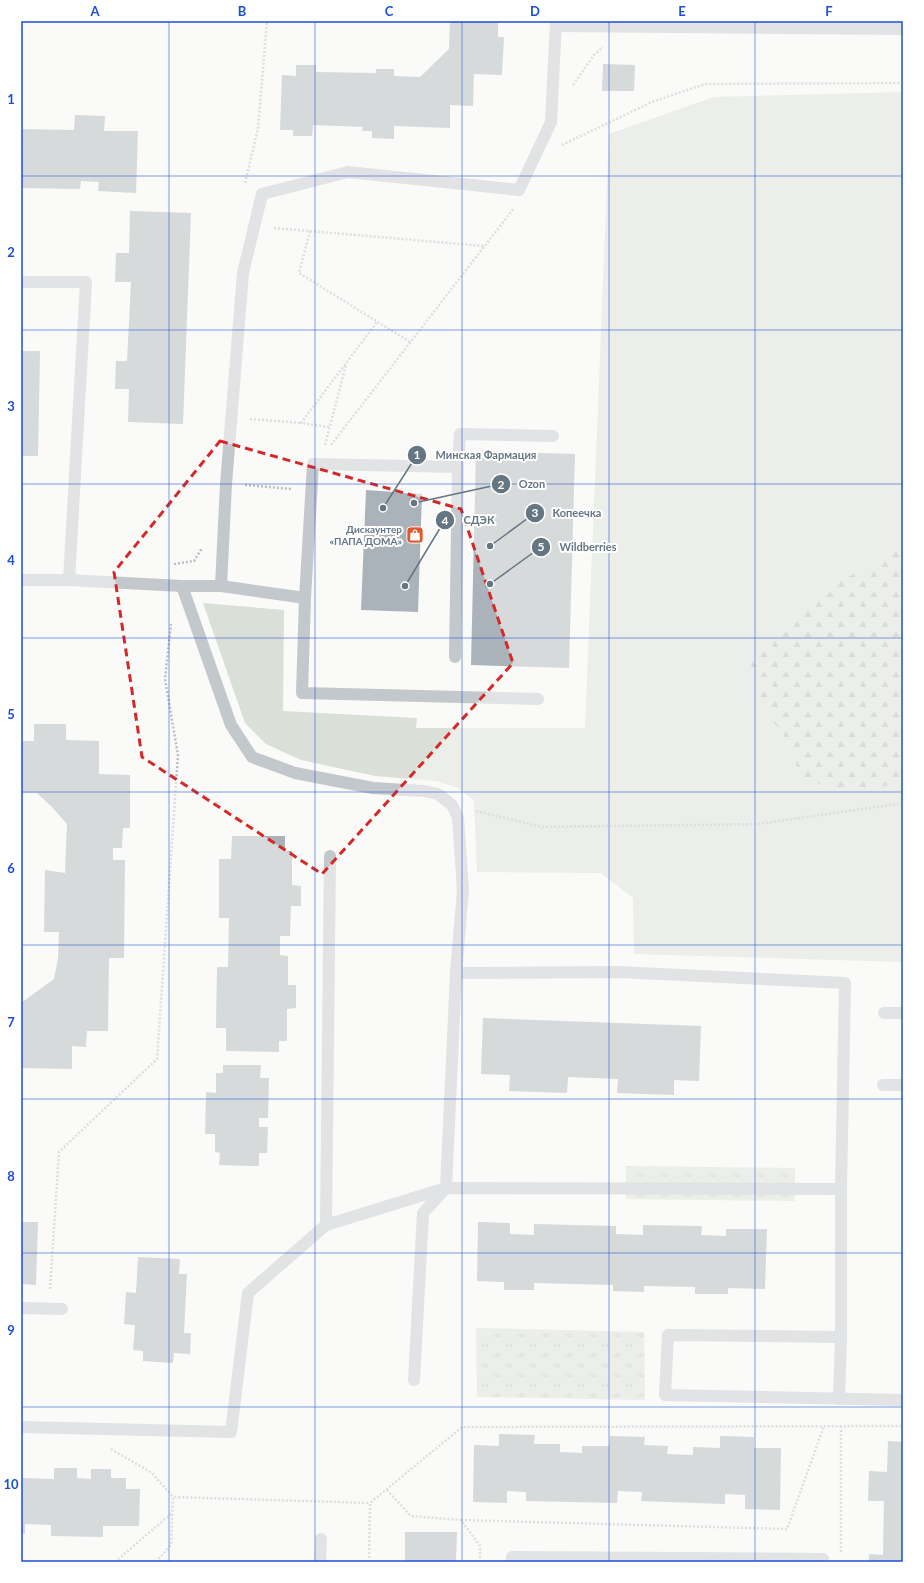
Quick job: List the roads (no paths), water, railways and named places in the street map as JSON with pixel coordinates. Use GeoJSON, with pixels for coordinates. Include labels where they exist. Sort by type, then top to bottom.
{"type":"FeatureCollection","features":[{"type":"Feature","properties":{"kind":"lane"},"geometry":{"type":"LineString","coordinates":[[221,586],[226,484],[243,273],[262,194],[348,172],[519,190],[551,122],[556,23],[627,26],[903,29]]}},
{"type":"Feature","properties":{"kind":"lane"},"geometry":{"type":"LineString","coordinates":[[21,282],[86,282],[68,580]]}},
{"type":"Feature","properties":{"kind":"lane"},"geometry":{"type":"LineString","coordinates":[[455,657],[458,467],[460,434],[553,436]]}},
{"type":"Feature","properties":{"kind":"lane"},"geometry":{"type":"LineString","coordinates":[[458,467],[313,464],[305,598],[302,693],[538,698]]}},
{"type":"Feature","properties":{"kind":"lane"},"geometry":{"type":"LineString","coordinates":[[21,580],[68,580],[182,586],[221,586],[305,598]]}},
{"type":"Feature","properties":{"kind":"lane"},"geometry":{"type":"LineString","coordinates":[[182,586],[231,725],[252,757],[295,773],[373,788],[424,790],[438,794],[452,805],[458,818],[463,890],[456,973],[446,1188],[423,1213],[414,1380]]}},
{"type":"Feature","properties":{"kind":"lane"},"geometry":{"type":"LineString","coordinates":[[326,1225],[330,856]]}},
{"type":"Feature","properties":{"kind":"lane"},"geometry":{"type":"LineString","coordinates":[[456,973],[618,972],[845,983],[839,1398]]}},
{"type":"Feature","properties":{"kind":"lane"},"geometry":{"type":"LineString","coordinates":[[884,1013],[903,1013]]}},
{"type":"Feature","properties":{"kind":"lane"},"geometry":{"type":"LineString","coordinates":[[883,1085],[903,1085]]}},
{"type":"Feature","properties":{"kind":"lane"},"geometry":{"type":"LineString","coordinates":[[21,1427],[231,1432],[248,1293],[326,1225],[446,1188],[841,1189]]}},
{"type":"Feature","properties":{"kind":"lane"},"geometry":{"type":"LineString","coordinates":[[21,1308],[62,1309]]}},
{"type":"Feature","properties":{"kind":"lane"},"geometry":{"type":"LineString","coordinates":[[841,1337],[668,1335],[665,1395],[903,1400]]}},
{"type":"Feature","properties":{"kind":"lane"},"geometry":{"type":"LineString","coordinates":[[320,1562],[321,1540]]}},
{"type":"Feature","properties":{"kind":"lane"},"geometry":{"type":"LineString","coordinates":[[512,1562],[512,1556],[823,1559],[821,1562]]}},
{"type":"Feature","properties":{"kind":"place","name":"Ozon"},"geometry":{"type":"Point","coordinates":[414,503]}},
{"type":"Feature","properties":{"kind":"place","name":"Минская Фармация"},"geometry":{"type":"Point","coordinates":[383,508]}},
{"type":"Feature","properties":{"kind":"place","name":"Дискаунтер «ПАПА ДОМА»"},"geometry":{"type":"Point","coordinates":[415,535]}},
{"type":"Feature","properties":{"kind":"place","name":"Копеечка"},"geometry":{"type":"Point","coordinates":[490,546]}},
{"type":"Feature","properties":{"kind":"place","name":"Wildberries"},"geometry":{"type":"Point","coordinates":[490,584]}},
{"type":"Feature","properties":{"kind":"place","name":"СДЭК"},"geometry":{"type":"Point","coordinates":[405,586]}}]}
